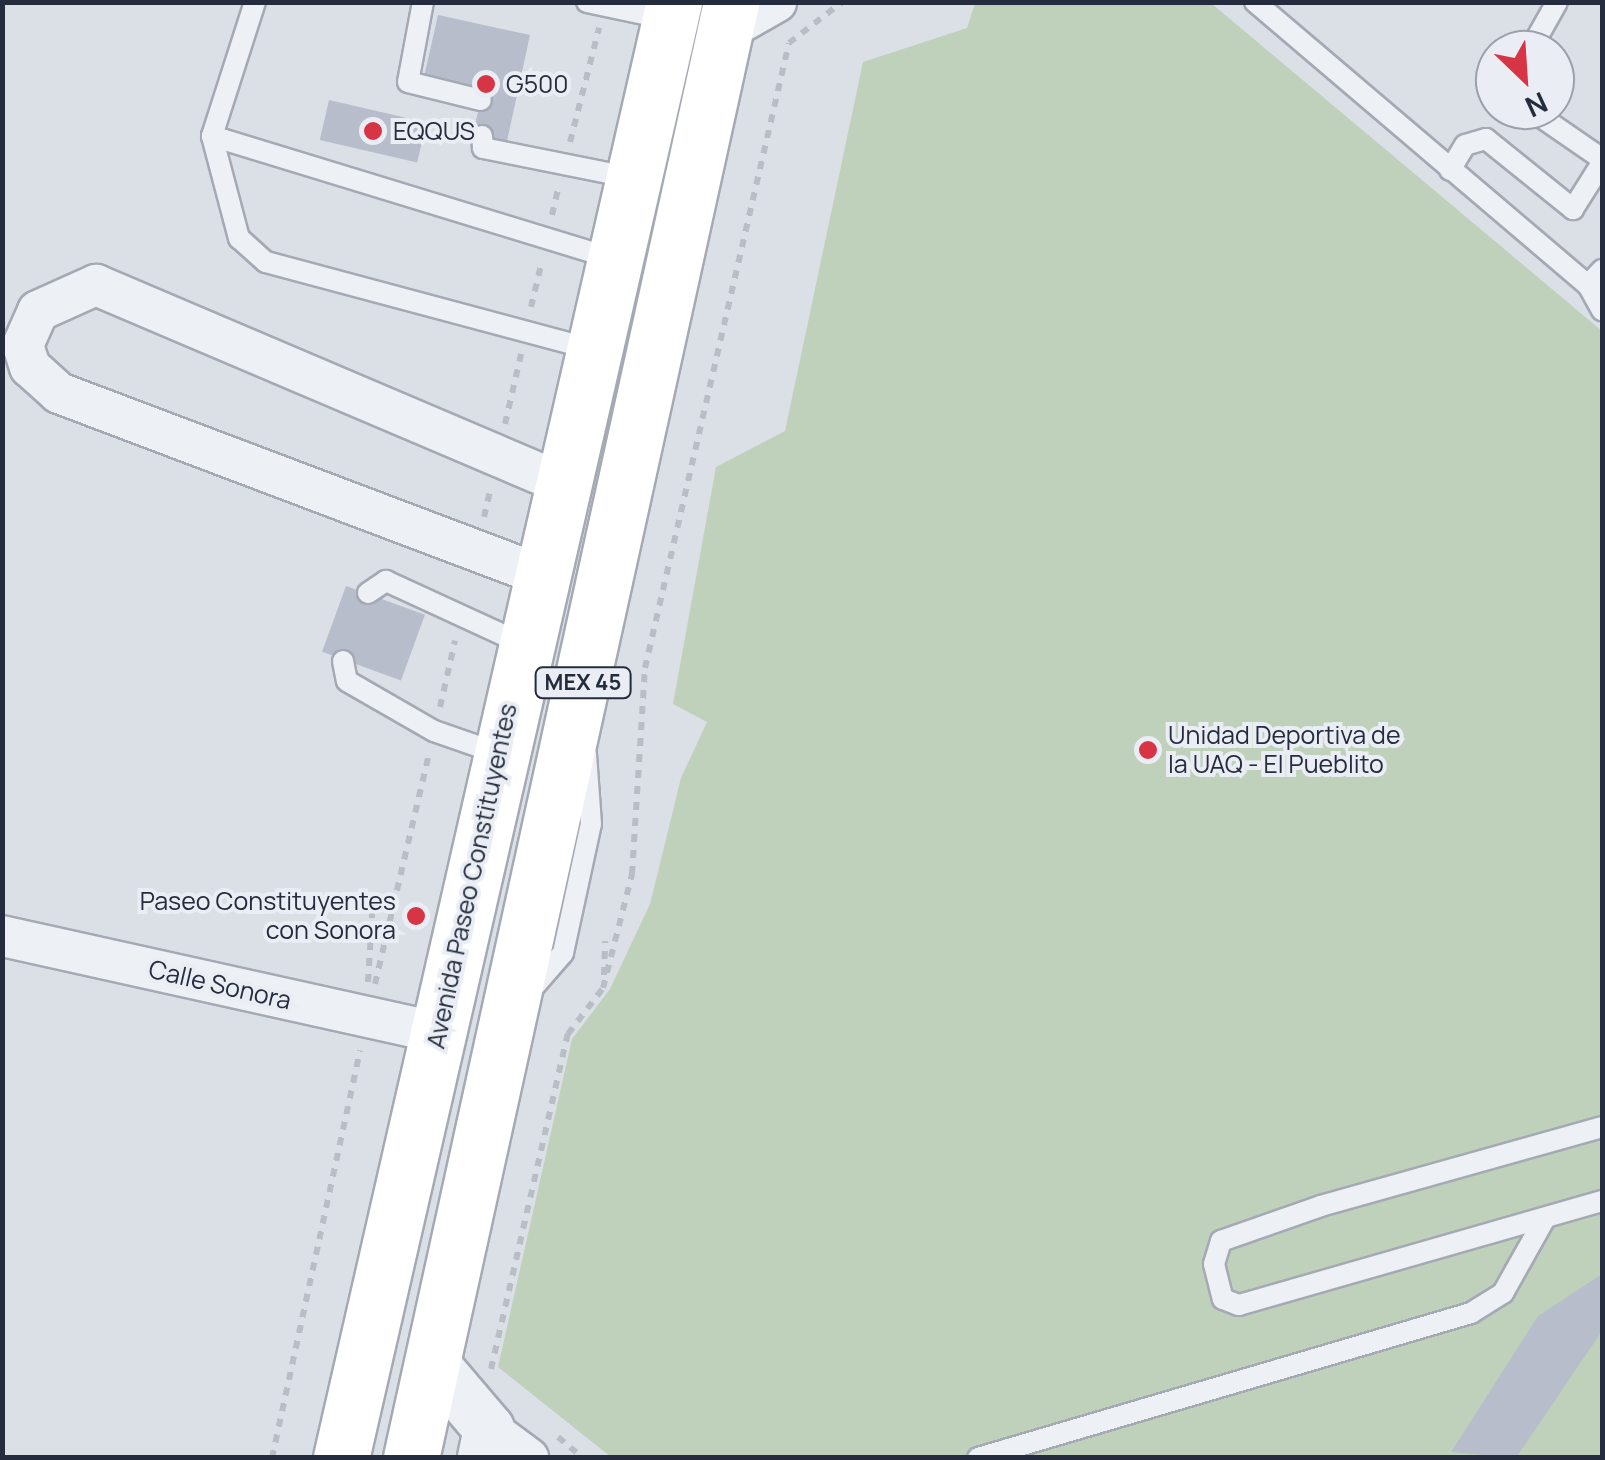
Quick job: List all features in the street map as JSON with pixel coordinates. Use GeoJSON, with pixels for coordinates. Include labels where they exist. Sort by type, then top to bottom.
{"type":"FeatureCollection","features":[{"type":"Feature","properties":{"kind":"highway","name":"Avenida Paseo Constituyentes"},"geometry":{"type":"LineString","coordinates":[[341,1458],[588,348],[634,178],[672,11]]}},
{"type":"Feature","properties":{"kind":"highway","name":"MEX 45"},"geometry":{"type":"LineString","coordinates":[[411,1458],[728,17]]}},
{"type":"Feature","properties":{"kind":"street"},"geometry":{"type":"LineString","coordinates":[[728,17],[776,2]]}},
{"type":"Feature","properties":{"kind":"street"},"geometry":{"type":"LineString","coordinates":[[538,574],[59,394],[30,367],[23,346],[38,311],[96,285],[558,482]]}},
{"type":"Feature","properties":{"kind":"street","name":"Calle Sonora"},"geometry":{"type":"LineString","coordinates":[[2,936],[438,1033]]}},
{"type":"Feature","properties":{"kind":"street"},"geometry":{"type":"LineString","coordinates":[[432,1362],[506,1430]]}},
{"type":"Feature","properties":{"kind":"lane"},"geometry":{"type":"LineString","coordinates":[[255,2],[212,136],[239,238],[266,262],[588,348]]}},
{"type":"Feature","properties":{"kind":"lane"},"geometry":{"type":"LineString","coordinates":[[423,2],[408,82],[480,100]]}},
{"type":"Feature","properties":{"kind":"lane"},"geometry":{"type":"LineString","coordinates":[[587,2],[672,11]]}},
{"type":"Feature","properties":{"kind":"lane"},"geometry":{"type":"LineString","coordinates":[[1255,2],[1450,170],[1595,277],[1602,310]]}},
{"type":"Feature","properties":{"kind":"lane"},"geometry":{"type":"LineString","coordinates":[[1541,30],[1557,2]]}},
{"type":"Feature","properties":{"kind":"lane"},"geometry":{"type":"LineString","coordinates":[[1450,170],[1466,146],[1486,140],[1573,209],[1602,161],[1559,130]]}},
{"type":"Feature","properties":{"kind":"lane"},"geometry":{"type":"LineString","coordinates":[[212,136],[612,258]]}},
{"type":"Feature","properties":{"kind":"lane"},"geometry":{"type":"LineString","coordinates":[[482,136],[483,148],[634,178]]}},
{"type":"Feature","properties":{"kind":"lane"},"geometry":{"type":"LineString","coordinates":[[368,594],[386,581],[523,644]]}},
{"type":"Feature","properties":{"kind":"lane"},"geometry":{"type":"LineString","coordinates":[[343,661],[348,681],[434,731],[500,754]]}},
{"type":"Feature","properties":{"kind":"lane"},"geometry":{"type":"LineString","coordinates":[[1602,1127],[1321,1206],[1212,1251],[1229,1306],[1544,1220],[1602,1200]]}},
{"type":"Feature","properties":{"kind":"lane"},"geometry":{"type":"LineString","coordinates":[[978,1458],[1471,1314],[1503,1293],[1544,1220]]}},
{"type":"Feature","properties":{"kind":"path"},"geometry":{"type":"LineString","coordinates":[[583,1458],[506,1430],[568,1034],[603,988],[632,874],[646,668],[789,43],[842,2]]}},
{"type":"Feature","properties":{"kind":"path"},"geometry":{"type":"LineString","coordinates":[[367,1018],[373,898]]}},
{"type":"Feature","properties":{"kind":"path"},"geometry":{"type":"LineString","coordinates":[[603,988],[605,942]]}},
{"type":"Feature","properties":{"kind":"green space","name":"Unidad Deportiva de la UAQ - El Pueblito"},"geometry":{"type":"Polygon","coordinates":[[[975,3],[1211,3],[1602,331],[1602,1457],[611,1457],[498,1367],[572,1039],[610,989],[650,904],[681,778],[707,722],[673,704],[716,467],[785,431],[863,62],[967,28],[975,3]]]}},
{"type":"Feature","properties":{"kind":"building","name":"G500"},"geometry":{"type":"Polygon","coordinates":[[[438,15],[530,35],[507,141],[473,134],[483,90],[424,77],[438,15]]]}},
{"type":"Feature","properties":{"kind":"building","name":"EQQUS"},"geometry":{"type":"Polygon","coordinates":[[[329,100],[426,122],[417,162],[320,140],[329,100]]]}},
{"type":"Feature","properties":{"kind":"building"},"geometry":{"type":"Polygon","coordinates":[[[346,586],[425,615],[401,681],[322,652],[346,586]]]}},
{"type":"Feature","properties":{"kind":"building"},"geometry":{"type":"Polygon","coordinates":[[[1602,1274],[1602,1331],[1516,1458],[1451,1452],[1538,1316],[1602,1274]]]}},
{"type":"Feature","properties":{"kind":"place","name":"G500"},"geometry":{"type":"Point","coordinates":[486,84]}},
{"type":"Feature","properties":{"kind":"place","name":"EQQUS"},"geometry":{"type":"Point","coordinates":[373,131]}},
{"type":"Feature","properties":{"kind":"place","name":"Unidad Deportiva de la UAQ - El Pueblito"},"geometry":{"type":"Point","coordinates":[1148,750]}},
{"type":"Feature","properties":{"kind":"place","name":"Paseo Constituyentes con Sonora"},"geometry":{"type":"Point","coordinates":[416,916]}}]}
